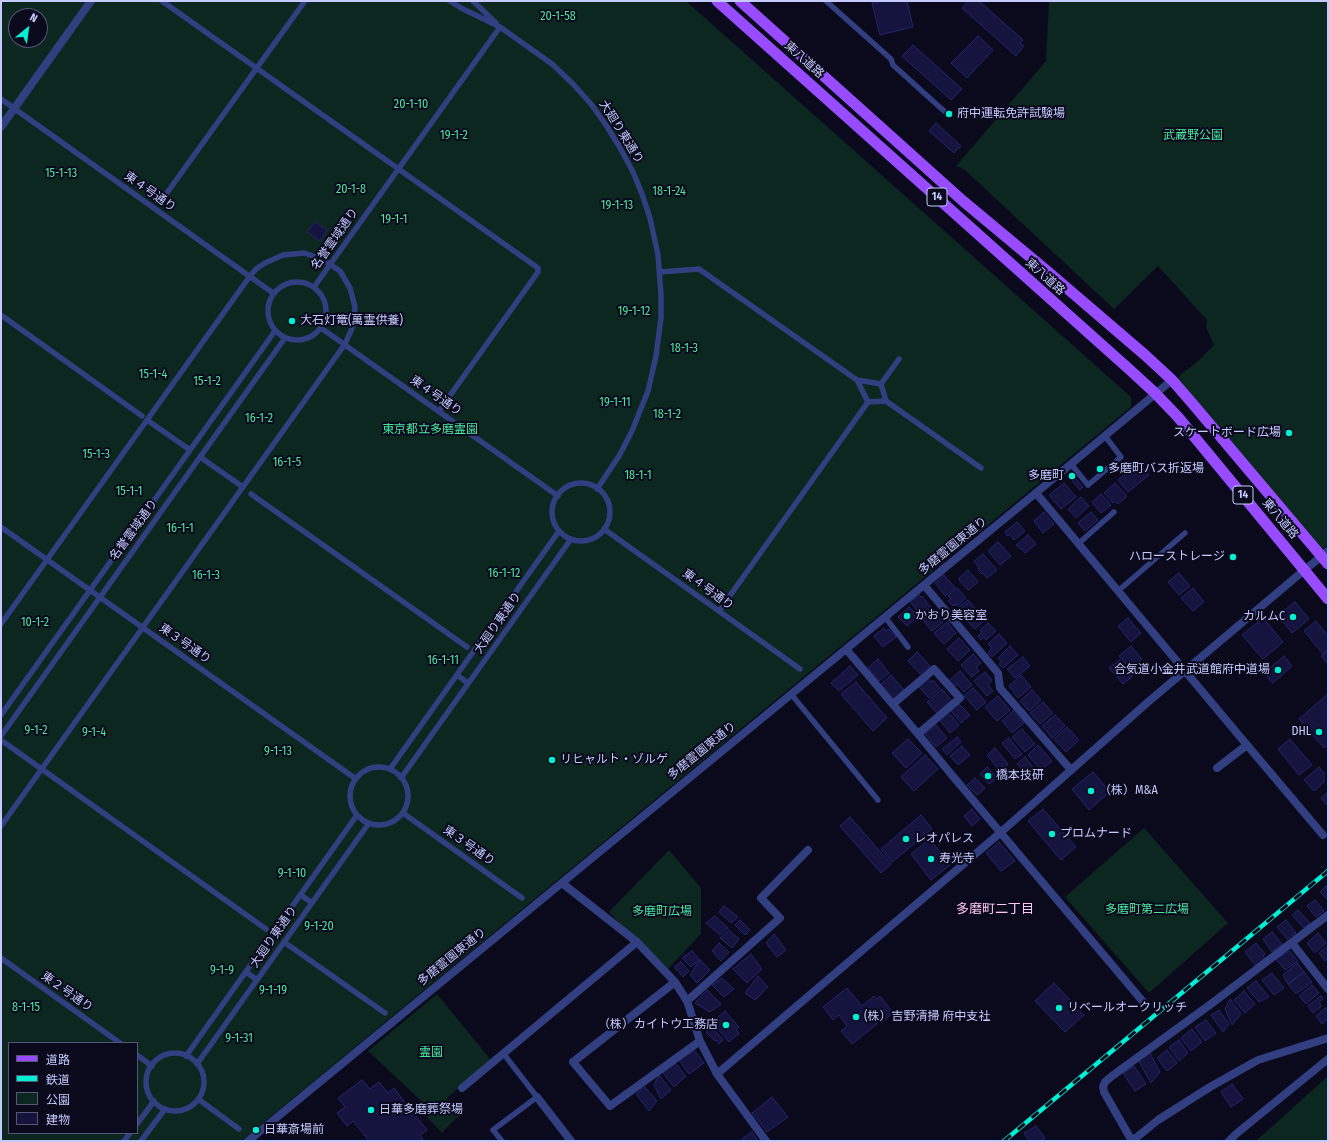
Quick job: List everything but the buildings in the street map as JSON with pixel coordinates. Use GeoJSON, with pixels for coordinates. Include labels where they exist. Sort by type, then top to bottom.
{"type":"FeatureCollection","features":[{"type":"Feature","properties":{"kind":"main road","name":"東八道路"},"geometry":{"type":"LineString","coordinates":[[717,1],[1155,393],[1178,417],[1328,599]]}},
{"type":"Feature","properties":{"kind":"main road","name":"東八道路"},"geometry":{"type":"LineString","coordinates":[[740,1],[963,200],[1059,280],[1172,380],[1326,557]]}},
{"type":"Feature","properties":{"kind":"street"},"geometry":{"type":"LineString","coordinates":[[1,127],[91,1]]}},
{"type":"Feature","properties":{"kind":"street","name":"多磨霊園東通り"},"geometry":{"type":"LineString","coordinates":[[248,1141],[1172,380]]}},
{"type":"Feature","properties":{"kind":"street"},"geometry":{"type":"LineString","coordinates":[[1036,493],[1324,835]]}},
{"type":"Feature","properties":{"kind":"street"},"geometry":{"type":"LineString","coordinates":[[717,1074],[1000,833],[1185,671],[1305,570],[1326,557]]}},
{"type":"Feature","properties":{"kind":"street"},"geometry":{"type":"LineString","coordinates":[[924,585],[998,673],[1000,688],[1071,770]]}},
{"type":"Feature","properties":{"kind":"street"},"geometry":{"type":"LineString","coordinates":[[846,649],[1145,1004]]}},
{"type":"Feature","properties":{"kind":"street"},"geometry":{"type":"LineString","coordinates":[[893,704],[934,669],[960,698],[918,734]]}},
{"type":"Feature","properties":{"kind":"street"},"geometry":{"type":"LineString","coordinates":[[1217,768],[1247,745]]}},
{"type":"Feature","properties":{"kind":"street"},"geometry":{"type":"LineString","coordinates":[[687,1001],[780,918],[761,898],[808,850]]}},
{"type":"Feature","properties":{"kind":"street"},"geometry":{"type":"LineString","coordinates":[[562,883],[637,942],[675,982],[687,1001],[700,1041],[717,1074],[766,1141]]}},
{"type":"Feature","properties":{"kind":"street"},"geometry":{"type":"LineString","coordinates":[[1328,916],[1112,1076],[1105,1082],[1103,1087],[1104,1092],[1132,1141],[1158,1120],[1210,1087],[1258,1060],[1328,1038]]}},
{"type":"Feature","properties":{"kind":"street"},"geometry":{"type":"LineString","coordinates":[[462,1088],[637,942]]}},
{"type":"Feature","properties":{"kind":"street"},"geometry":{"type":"LineString","coordinates":[[1292,943],[1328,988]]}},
{"type":"Feature","properties":{"kind":"street"},"geometry":{"type":"LineString","coordinates":[[675,982],[573,1062],[610,1106],[700,1041]]}},
{"type":"Feature","properties":{"kind":"street"},"geometry":{"type":"LineString","coordinates":[[1229,1141],[1328,1059]]}},
{"type":"Feature","properties":{"kind":"street"},"geometry":{"type":"LineString","coordinates":[[537,1097],[571,1141]]}},
{"type":"Feature","properties":{"kind":"lane"},"geometry":{"type":"LineString","coordinates":[[162,1],[538,268],[538,272],[439,411]]}},
{"type":"Feature","properties":{"kind":"lane"},"geometry":{"type":"LineString","coordinates":[[164,197],[305,1]]}},
{"type":"Feature","properties":{"kind":"lane","name":"大廻り東通り"},"geometry":{"type":"LineString","coordinates":[[450,1],[500,27]]}},
{"type":"Feature","properties":{"kind":"lane","name":"大廻り東通り"},"geometry":{"type":"LineString","coordinates":[[473,1],[500,27],[552,64],[591,104],[619,146],[633,172],[642,194],[654,236],[660,272],[661,295],[659,336],[656,356],[648,391],[641,411],[625,447],[598,489]]}},
{"type":"Feature","properties":{"kind":"lane"},"geometry":{"type":"LineString","coordinates":[[826,1],[891,59],[893,65],[944,111]]}},
{"type":"Feature","properties":{"kind":"lane","name":"名誉霊域通り"},"geometry":{"type":"LineString","coordinates":[[314,287],[500,27]]}},
{"type":"Feature","properties":{"kind":"lane","name":"東４号通り"},"geometry":{"type":"LineString","coordinates":[[1,99],[273,293]]}},
{"type":"Feature","properties":{"kind":"lane"},"geometry":{"type":"LineString","coordinates":[[1,624],[250,276],[265,262],[293,253],[313,255],[331,264],[340,271],[350,288],[355,307],[353,326],[345,344],[1,826]]}},
{"type":"Feature","properties":{"kind":"lane"},"geometry":{"type":"LineString","coordinates":[[660,272],[699,269],[857,380],[881,384]]}},
{"type":"Feature","properties":{"kind":"lane"},"geometry":{"type":"LineString","coordinates":[[288,283],[306,283],[314,287],[321,294],[325,302],[325,319],[321,328],[314,335],[305,339],[295,340],[285,338],[275,331],[270,322],[268,312],[269,302],[273,293],[288,283]]}},
{"type":"Feature","properties":{"kind":"lane"},"geometry":{"type":"LineString","coordinates":[[1,316],[142,416]]}},
{"type":"Feature","properties":{"kind":"lane","name":"東４号通り"},"geometry":{"type":"LineString","coordinates":[[321,328],[558,496]]}},
{"type":"Feature","properties":{"kind":"lane","name":"名誉霊域通り"},"geometry":{"type":"LineString","coordinates":[[1,715],[275,331]]}},
{"type":"Feature","properties":{"kind":"lane","name":"名誉霊域通り"},"geometry":{"type":"LineString","coordinates":[[1,736],[285,338]]}},
{"type":"Feature","properties":{"kind":"lane"},"geometry":{"type":"LineString","coordinates":[[881,384],[899,359]]}},
{"type":"Feature","properties":{"kind":"lane"},"geometry":{"type":"LineString","coordinates":[[857,380],[868,402]]}},
{"type":"Feature","properties":{"kind":"lane"},"geometry":{"type":"LineString","coordinates":[[881,384],[886,402]]}},
{"type":"Feature","properties":{"kind":"lane"},"geometry":{"type":"LineString","coordinates":[[868,402],[886,402],[980,468]]}},
{"type":"Feature","properties":{"kind":"lane"},"geometry":{"type":"LineString","coordinates":[[719,611],[868,402]]}},
{"type":"Feature","properties":{"kind":"lane"},"geometry":{"type":"LineString","coordinates":[[147,420],[190,450]]}},
{"type":"Feature","properties":{"kind":"lane"},"geometry":{"type":"LineString","coordinates":[[1071,464],[1088,485],[1121,456],[1105,436]]}},
{"type":"Feature","properties":{"kind":"lane"},"geometry":{"type":"LineString","coordinates":[[200,457],[243,487]]}},
{"type":"Feature","properties":{"kind":"lane"},"geometry":{"type":"LineString","coordinates":[[579,484],[592,486],[598,489],[606,498],[610,511],[607,523],[600,534],[589,540],[583,541],[571,539],[559,531],[553,520],[552,514],[552,507],[558,496],[567,487],[579,484]]}},
{"type":"Feature","properties":{"kind":"lane"},"geometry":{"type":"LineString","coordinates":[[251,494],[467,647]]}},
{"type":"Feature","properties":{"kind":"lane"},"geometry":{"type":"LineString","coordinates":[[1078,544],[1114,512]]}},
{"type":"Feature","properties":{"kind":"lane","name":"東３号通り"},"geometry":{"type":"LineString","coordinates":[[1,527],[356,779]]}},
{"type":"Feature","properties":{"kind":"lane","name":"東４号通り"},"geometry":{"type":"LineString","coordinates":[[604,529],[800,669]]}},
{"type":"Feature","properties":{"kind":"lane","name":"大廻り東通り"},"geometry":{"type":"LineString","coordinates":[[390,769],[559,531]]}},
{"type":"Feature","properties":{"kind":"lane"},"geometry":{"type":"LineString","coordinates":[[1118,591],[1185,533]]}},
{"type":"Feature","properties":{"kind":"lane","name":"大廻り東通り"},"geometry":{"type":"LineString","coordinates":[[401,778],[571,539]]}},
{"type":"Feature","properties":{"kind":"lane"},"geometry":{"type":"LineString","coordinates":[[885,617],[908,648]]}},
{"type":"Feature","properties":{"kind":"lane"},"geometry":{"type":"LineString","coordinates":[[457,675],[468,683]]}},
{"type":"Feature","properties":{"kind":"lane"},"geometry":{"type":"LineString","coordinates":[[791,694],[878,800]]}},
{"type":"Feature","properties":{"kind":"lane"},"geometry":{"type":"LineString","coordinates":[[1,740],[266,929]]}},
{"type":"Feature","properties":{"kind":"lane"},"geometry":{"type":"LineString","coordinates":[[380,767],[390,769],[401,778],[406,786],[408,797],[403,813],[390,823],[378,825],[369,823],[357,815],[352,806],[350,795],[356,779],[369,769],[380,767]]}},
{"type":"Feature","properties":{"kind":"lane","name":"東３号通り"},"geometry":{"type":"LineString","coordinates":[[403,813],[522,898]]}},
{"type":"Feature","properties":{"kind":"lane","name":"大廻り東通り"},"geometry":{"type":"LineString","coordinates":[[186,1056],[357,815]]}},
{"type":"Feature","properties":{"kind":"lane","name":"大廻り東通り"},"geometry":{"type":"LineString","coordinates":[[197,1064],[369,823]]}},
{"type":"Feature","properties":{"kind":"lane"},"geometry":{"type":"LineString","coordinates":[[301,894],[312,903]]}},
{"type":"Feature","properties":{"kind":"lane"},"geometry":{"type":"LineString","coordinates":[[284,942],[385,1013]]}},
{"type":"Feature","properties":{"kind":"lane","name":"東２号通り"},"geometry":{"type":"LineString","coordinates":[[1,958],[119,1042]]}},
{"type":"Feature","properties":{"kind":"lane"},"geometry":{"type":"LineString","coordinates":[[246,972],[257,980]]}},
{"type":"Feature","properties":{"kind":"lane"},"geometry":{"type":"LineString","coordinates":[[502,1141],[493,1130],[537,1097],[503,1053]]}},
{"type":"Feature","properties":{"kind":"lane"},"geometry":{"type":"LineString","coordinates":[[176,1054],[186,1056],[192,1059],[202,1072],[204,1083],[202,1094],[191,1107],[174,1111],[165,1109],[154,1101],[148,1092],[146,1081],[147,1076],[156,1061],[165,1056],[176,1054]]}},
{"type":"Feature","properties":{"kind":"lane"},"geometry":{"type":"LineString","coordinates":[[138,1056],[152,1066]]}},
{"type":"Feature","properties":{"kind":"lane"},"geometry":{"type":"LineString","coordinates":[[198,1099],[240,1128]]}},
{"type":"Feature","properties":{"kind":"lane"},"geometry":{"type":"LineString","coordinates":[[138,1123],[154,1101]]}},
{"type":"Feature","properties":{"kind":"lane"},"geometry":{"type":"LineString","coordinates":[[141,1141],[165,1109]]}},
{"type":"Feature","properties":{"kind":"green space","name":"東京都立多磨霊園"},"geometry":{"type":"Polygon","coordinates":[[[1,1],[686,1],[1131,397],[1131,407],[241,1141],[1,1141],[1,1]]]}},
{"type":"Feature","properties":{"kind":"green space","name":"武蔵野公園"},"geometry":{"type":"Polygon","coordinates":[[[1049,1],[1328,1],[1328,545],[1320,551],[1177,381],[1181,374],[1196,363],[1214,345],[1206,327],[1207,320],[1158,266],[1114,309],[965,170],[956,166],[1046,61],[1049,1]]]}},
{"type":"Feature","properties":{"kind":"green space","name":"多磨町第二広場"},"geometry":{"type":"Polygon","coordinates":[[[1144,828],[1228,923],[1149,993],[1065,897],[1144,828]]]}},
{"type":"Feature","properties":{"kind":"green space","name":"多磨町広場"},"geometry":{"type":"Polygon","coordinates":[[[669,850],[701,888],[701,934],[665,972],[609,912],[669,850]]]}},
{"type":"Feature","properties":{"kind":"green space","name":"霊園"},"geometry":{"type":"Polygon","coordinates":[[[437,994],[491,1060],[447,1098],[460,1114],[442,1133],[427,1117],[432,1111],[368,1051],[437,994]]]}},
{"type":"Feature","properties":{"kind":"green space"},"geometry":{"type":"Polygon","coordinates":[[[1328,1076],[1328,1141],[1256,1141],[1328,1076]]]}},
{"type":"Feature","properties":{"kind":"railway"},"geometry":{"type":"LineString","coordinates":[[1004,1141],[1328,871]]}},
{"type":"Feature","properties":{"kind":"place","name":"府中運転免許試験場"},"geometry":{"type":"Point","coordinates":[949,114]}},
{"type":"Feature","properties":{"kind":"place","name":"大石灯篭(萬霊供養)"},"geometry":{"type":"Point","coordinates":[292,321]}},
{"type":"Feature","properties":{"kind":"place","name":"スケートボード広場"},"geometry":{"type":"Point","coordinates":[1289,433]}},
{"type":"Feature","properties":{"kind":"place","name":"多磨町バス折返場"},"geometry":{"type":"Point","coordinates":[1100,469]}},
{"type":"Feature","properties":{"kind":"place","name":"多磨町"},"geometry":{"type":"Point","coordinates":[1072,476]}},
{"type":"Feature","properties":{"kind":"place","name":"ハローストレージ"},"geometry":{"type":"Point","coordinates":[1233,557]}},
{"type":"Feature","properties":{"kind":"place","name":"かおり美容室"},"geometry":{"type":"Point","coordinates":[907,616]}},
{"type":"Feature","properties":{"kind":"place","name":"カルムC"},"geometry":{"type":"Point","coordinates":[1293,617]}},
{"type":"Feature","properties":{"kind":"place","name":"合気道小金井武道館府中道場"},"geometry":{"type":"Point","coordinates":[1278,670]}},
{"type":"Feature","properties":{"kind":"place","name":"DHL"},"geometry":{"type":"Point","coordinates":[1319,732]}},
{"type":"Feature","properties":{"kind":"place","name":"リヒャルト・ゾルゲ"},"geometry":{"type":"Point","coordinates":[552,760]}},
{"type":"Feature","properties":{"kind":"place","name":"橋本技研"},"geometry":{"type":"Point","coordinates":[988,776]}},
{"type":"Feature","properties":{"kind":"place","name":"（株）M&A"},"geometry":{"type":"Point","coordinates":[1091,791]}},
{"type":"Feature","properties":{"kind":"place","name":"プロムナード"},"geometry":{"type":"Point","coordinates":[1052,834]}},
{"type":"Feature","properties":{"kind":"place","name":"レオパレス"},"geometry":{"type":"Point","coordinates":[906,839]}},
{"type":"Feature","properties":{"kind":"place","name":"寿光寺"},"geometry":{"type":"Point","coordinates":[931,859]}},
{"type":"Feature","properties":{"kind":"place","name":"リベールオークリッチ"},"geometry":{"type":"Point","coordinates":[1059,1008]}},
{"type":"Feature","properties":{"kind":"place","name":"(株）吉野清掃 府中支社"},"geometry":{"type":"Point","coordinates":[856,1017]}},
{"type":"Feature","properties":{"kind":"place","name":"（株）カイトウ工務店"},"geometry":{"type":"Point","coordinates":[726,1025]}},
{"type":"Feature","properties":{"kind":"place","name":"日華多磨葬祭場"},"geometry":{"type":"Point","coordinates":[371,1110]}},
{"type":"Feature","properties":{"kind":"place","name":"日華斎場前"},"geometry":{"type":"Point","coordinates":[256,1130]}},
{"type":"Feature","properties":{"kind":"district","name":"多磨町二丁目"},"geometry":{"type":"Point","coordinates":[995,909]}},
{"type":"Feature","properties":{"kind":"park label","name":"20-1-58"},"geometry":{"type":"Point","coordinates":[558,17]}},
{"type":"Feature","properties":{"kind":"park label","name":"20-1-10"},"geometry":{"type":"Point","coordinates":[411,105]}},
{"type":"Feature","properties":{"kind":"park label","name":"19-1-2"},"geometry":{"type":"Point","coordinates":[454,136]}},
{"type":"Feature","properties":{"kind":"park label","name":"15-1-13"},"geometry":{"type":"Point","coordinates":[61,174]}},
{"type":"Feature","properties":{"kind":"park label","name":"20-1-8"},"geometry":{"type":"Point","coordinates":[351,190]}},
{"type":"Feature","properties":{"kind":"park label","name":"18-1-24"},"geometry":{"type":"Point","coordinates":[669,192]}},
{"type":"Feature","properties":{"kind":"park label","name":"19-1-13"},"geometry":{"type":"Point","coordinates":[617,206]}},
{"type":"Feature","properties":{"kind":"park label","name":"19-1-1"},"geometry":{"type":"Point","coordinates":[394,220]}},
{"type":"Feature","properties":{"kind":"park label","name":"19-1-12"},"geometry":{"type":"Point","coordinates":[634,312]}},
{"type":"Feature","properties":{"kind":"park label","name":"18-1-3"},"geometry":{"type":"Point","coordinates":[684,349]}},
{"type":"Feature","properties":{"kind":"park label","name":"15-1-4"},"geometry":{"type":"Point","coordinates":[153,375]}},
{"type":"Feature","properties":{"kind":"park label","name":"15-1-2"},"geometry":{"type":"Point","coordinates":[207,382]}},
{"type":"Feature","properties":{"kind":"park label","name":"19-1-11"},"geometry":{"type":"Point","coordinates":[615,403]}},
{"type":"Feature","properties":{"kind":"park label","name":"18-1-2"},"geometry":{"type":"Point","coordinates":[667,415]}},
{"type":"Feature","properties":{"kind":"park label","name":"16-1-2"},"geometry":{"type":"Point","coordinates":[259,419]}},
{"type":"Feature","properties":{"kind":"park label","name":"15-1-3"},"geometry":{"type":"Point","coordinates":[96,455]}},
{"type":"Feature","properties":{"kind":"park label","name":"16-1-5"},"geometry":{"type":"Point","coordinates":[287,463]}},
{"type":"Feature","properties":{"kind":"park label","name":"18-1-1"},"geometry":{"type":"Point","coordinates":[638,476]}},
{"type":"Feature","properties":{"kind":"park label","name":"15-1-1"},"geometry":{"type":"Point","coordinates":[129,492]}},
{"type":"Feature","properties":{"kind":"park label","name":"16-1-1"},"geometry":{"type":"Point","coordinates":[180,529]}},
{"type":"Feature","properties":{"kind":"park label","name":"16-1-12"},"geometry":{"type":"Point","coordinates":[504,574]}},
{"type":"Feature","properties":{"kind":"park label","name":"16-1-3"},"geometry":{"type":"Point","coordinates":[206,576]}},
{"type":"Feature","properties":{"kind":"park label","name":"10-1-2"},"geometry":{"type":"Point","coordinates":[35,623]}},
{"type":"Feature","properties":{"kind":"park label","name":"16-1-11"},"geometry":{"type":"Point","coordinates":[443,661]}},
{"type":"Feature","properties":{"kind":"park label","name":"9-1-2"},"geometry":{"type":"Point","coordinates":[36,731]}},
{"type":"Feature","properties":{"kind":"park label","name":"9-1-4"},"geometry":{"type":"Point","coordinates":[94,733]}},
{"type":"Feature","properties":{"kind":"park label","name":"9-1-13"},"geometry":{"type":"Point","coordinates":[278,752]}},
{"type":"Feature","properties":{"kind":"park label","name":"9-1-10"},"geometry":{"type":"Point","coordinates":[292,874]}},
{"type":"Feature","properties":{"kind":"park label","name":"9-1-20"},"geometry":{"type":"Point","coordinates":[319,927]}},
{"type":"Feature","properties":{"kind":"park label","name":"9-1-9"},"geometry":{"type":"Point","coordinates":[222,971]}},
{"type":"Feature","properties":{"kind":"park label","name":"9-1-19"},"geometry":{"type":"Point","coordinates":[273,991]}},
{"type":"Feature","properties":{"kind":"park label","name":"8-1-15"},"geometry":{"type":"Point","coordinates":[26,1008]}},
{"type":"Feature","properties":{"kind":"park label","name":"9-1-31"},"geometry":{"type":"Point","coordinates":[239,1039]}}]}
